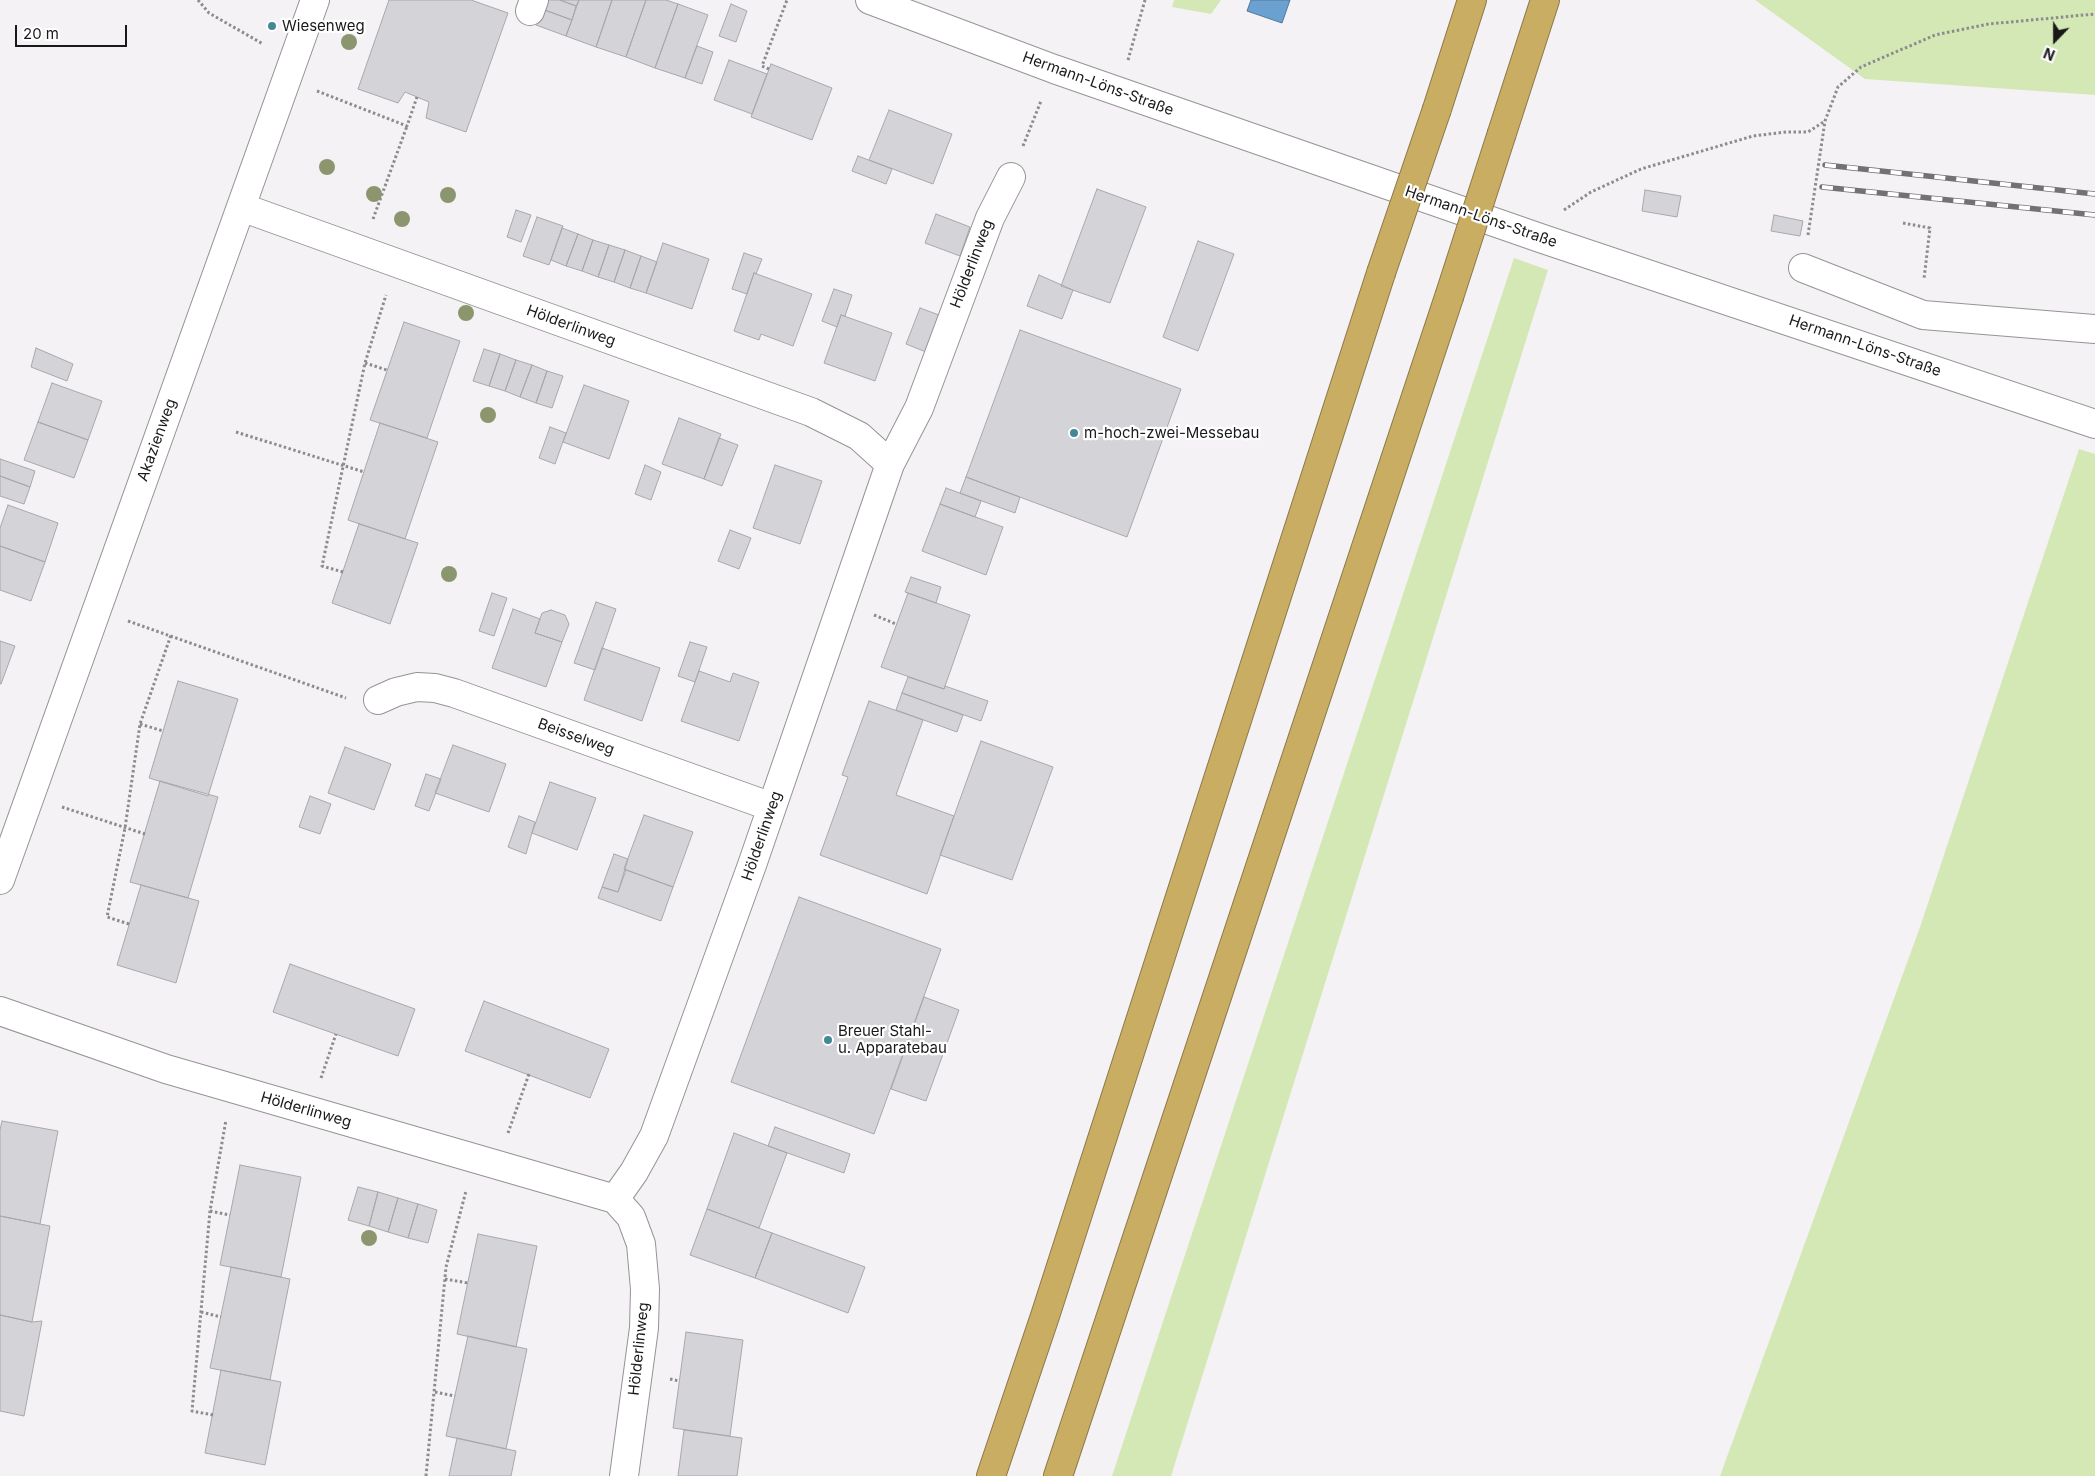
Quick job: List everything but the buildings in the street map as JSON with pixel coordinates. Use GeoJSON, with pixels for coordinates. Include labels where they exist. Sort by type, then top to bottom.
{"type":"FeatureCollection","features":[{"type":"Feature","properties":{"kind":"highway"},"geometry":{"type":"LineString","coordinates":[[991,1476],[1048,1306],[1472,0]]}},
{"type":"Feature","properties":{"kind":"highway"},"geometry":{"type":"LineString","coordinates":[[1058,1476],[1449,297],[1545,0]]}},
{"type":"Feature","properties":{"kind":"street","name":"Akazienweg"},"geometry":{"type":"LineString","coordinates":[[0,880],[315,0]]}},
{"type":"Feature","properties":{"kind":"street","name":"Hermann-Löns-Straße"},"geometry":{"type":"LineString","coordinates":[[870,0],[1118,92],[1543,239],[2095,424]]}},
{"type":"Feature","properties":{"kind":"street","name":"Hölderlinweg"},"geometry":{"type":"LineString","coordinates":[[615,1199],[634,1172],[654,1136],[772,807],[890,464],[919,408],[990,218],[1011,176]]}},
{"type":"Feature","properties":{"kind":"street","name":"Hölderlinweg"},"geometry":{"type":"LineString","coordinates":[[241,207],[811,412],[859,436],[890,464]]}},
{"type":"Feature","properties":{"kind":"street"},"geometry":{"type":"LineString","coordinates":[[1803,268],[1923,315],[2095,329]]}},
{"type":"Feature","properties":{"kind":"street","name":"Beisselweg"},"geometry":{"type":"LineString","coordinates":[[378,700],[396,692],[416,687],[454,693],[772,807]]}},
{"type":"Feature","properties":{"kind":"street","name":"Hölderlinweg"},"geometry":{"type":"LineString","coordinates":[[0,1011],[166,1069],[615,1199],[632,1217],[641,1244],[645,1289],[644,1328],[624,1476]]}},
{"type":"Feature","properties":{"kind":"path"},"geometry":{"type":"LineString","coordinates":[[198,0],[209,13],[257,42],[290,69],[407,126]]}},
{"type":"Feature","properties":{"kind":"path"},"geometry":{"type":"LineString","coordinates":[[769,69],[762,66],[787,0]]}},
{"type":"Feature","properties":{"kind":"path"},"geometry":{"type":"LineString","coordinates":[[1118,92],[1145,0]]}},
{"type":"Feature","properties":{"kind":"path"},"geometry":{"type":"LineString","coordinates":[[1803,268],[1825,121],[1838,87],[1861,67],[1935,35],[1990,24],[2095,14]]}},
{"type":"Feature","properties":{"kind":"path"},"geometry":{"type":"LineString","coordinates":[[361,250],[417,97]]}},
{"type":"Feature","properties":{"kind":"path"},"geometry":{"type":"LineString","coordinates":[[1032,125],[1042,97]]}},
{"type":"Feature","properties":{"kind":"path"},"geometry":{"type":"LineString","coordinates":[[1543,239],[1564,210],[1591,192],[1641,169],[1752,136],[1786,132],[1808,132],[1825,121]]}},
{"type":"Feature","properties":{"kind":"path"},"geometry":{"type":"LineString","coordinates":[[1903,223],[1930,228],[1924,281]]}},
{"type":"Feature","properties":{"kind":"path"},"geometry":{"type":"LineString","coordinates":[[343,572],[322,566],[365,363],[396,263]]}},
{"type":"Feature","properties":{"kind":"path"},"geometry":{"type":"LineString","coordinates":[[365,363],[387,370]]}},
{"type":"Feature","properties":{"kind":"path"},"geometry":{"type":"LineString","coordinates":[[236,432],[364,472]]}},
{"type":"Feature","properties":{"kind":"path"},"geometry":{"type":"LineString","coordinates":[[97,610],[346,698],[360,701],[378,700]]}},
{"type":"Feature","properties":{"kind":"path"},"geometry":{"type":"LineString","coordinates":[[129,924],[107,917],[124,828],[140,724],[170,635]]}},
{"type":"Feature","properties":{"kind":"path"},"geometry":{"type":"LineString","coordinates":[[140,724],[163,731]]}},
{"type":"Feature","properties":{"kind":"path"},"geometry":{"type":"LineString","coordinates":[[30,796],[145,834]]}},
{"type":"Feature","properties":{"kind":"path"},"geometry":{"type":"LineString","coordinates":[[309,1111],[336,1034]]}},
{"type":"Feature","properties":{"kind":"path"},"geometry":{"type":"LineString","coordinates":[[426,1476],[446,1268],[486,1162],[529,1074]]}},
{"type":"Feature","properties":{"kind":"path"},"geometry":{"type":"LineString","coordinates":[[212,1415],[192,1411],[210,1211],[232,1088]]}},
{"type":"Feature","properties":{"kind":"path"},"geometry":{"type":"LineString","coordinates":[[210,1211],[230,1215]]}},
{"type":"Feature","properties":{"kind":"path"},"geometry":{"type":"LineString","coordinates":[[445,1278],[468,1283]]}},
{"type":"Feature","properties":{"kind":"path"},"geometry":{"type":"LineString","coordinates":[[201,1312],[221,1316]]}},
{"type":"Feature","properties":{"kind":"path"},"geometry":{"type":"LineString","coordinates":[[435,1392],[455,1396]]}},
{"type":"Feature","properties":{"kind":"green space"},"geometry":{"type":"Polygon","coordinates":[[[1174,0],[1221,0],[1211,14],[1172,7],[1174,0]]]}},
{"type":"Feature","properties":{"kind":"green space"},"geometry":{"type":"Polygon","coordinates":[[[1755,0],[2095,0],[2095,95],[1865,79],[1755,0]]]}},
{"type":"Feature","properties":{"kind":"green space"},"geometry":{"type":"Polygon","coordinates":[[[1514,258],[1548,270],[1171,1476],[1112,1476],[1514,258]]]}},
{"type":"Feature","properties":{"kind":"green space"},"geometry":{"type":"Polygon","coordinates":[[[2079,449],[2095,454],[2095,1476],[1720,1476],[1920,927],[2079,449]]]}},
{"type":"Feature","properties":{"kind":"water"},"geometry":{"type":"Polygon","coordinates":[[[1251,0],[1290,0],[1282,23],[1247,11],[1251,0]]]}},
{"type":"Feature","properties":{"kind":"railway"},"geometry":{"type":"LineString","coordinates":[[1825,165],[2095,194]]}},
{"type":"Feature","properties":{"kind":"railway"},"geometry":{"type":"LineString","coordinates":[[1822,187],[2095,215]]}},
{"type":"Feature","properties":{"kind":"place","name":"Wiesenweg"},"geometry":{"type":"Point","coordinates":[272,26]}},
{"type":"Feature","properties":{"kind":"place","name":"m-hoch-zwei-Messebau"},"geometry":{"type":"Point","coordinates":[1074,433]}},
{"type":"Feature","properties":{"kind":"place","name":"Breuer Stahl- u. Apparatebau"},"geometry":{"type":"Point","coordinates":[828,1040]}}]}
